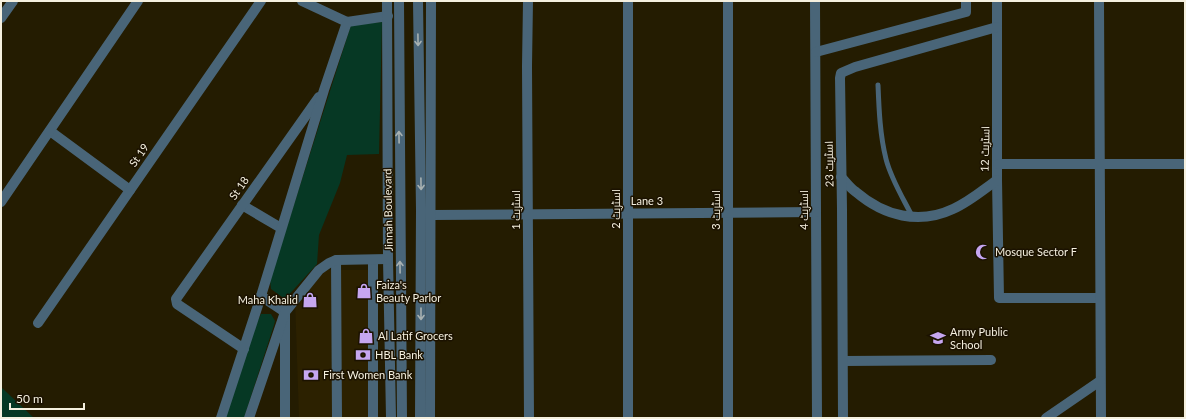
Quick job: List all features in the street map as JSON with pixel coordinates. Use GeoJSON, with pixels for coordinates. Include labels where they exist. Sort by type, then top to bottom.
{"type":"FeatureCollection","features":[{"type":"Feature","properties":{"kind":"street"},"geometry":{"type":"LineString","coordinates":[[1,18],[13,1]]}},
{"type":"Feature","properties":{"kind":"street"},"geometry":{"type":"LineString","coordinates":[[1,202],[138,1]]}},
{"type":"Feature","properties":{"kind":"street","name":"St 19"},"geometry":{"type":"LineString","coordinates":[[38,323],[260,1]]}},
{"type":"Feature","properties":{"kind":"street"},"geometry":{"type":"LineString","coordinates":[[302,1],[347,22],[388,16]]}},
{"type":"Feature","properties":{"kind":"street"},"geometry":{"type":"LineString","coordinates":[[387,1],[388,260],[391,418]]}},
{"type":"Feature","properties":{"kind":"street","name":"Jinnah Boulevard"},"geometry":{"type":"LineString","coordinates":[[399,1],[402,418]]}},
{"type":"Feature","properties":{"kind":"street"},"geometry":{"type":"LineString","coordinates":[[418,1],[421,210],[420,418]]}},
{"type":"Feature","properties":{"kind":"street"},"geometry":{"type":"LineString","coordinates":[[430,418],[431,1]]}},
{"type":"Feature","properties":{"kind":"street","name":"اسٹریٹ 1"},"geometry":{"type":"LineString","coordinates":[[528,1],[529,418]]}},
{"type":"Feature","properties":{"kind":"street","name":"اسٹریٹ 2"},"geometry":{"type":"LineString","coordinates":[[628,1],[628,418]]}},
{"type":"Feature","properties":{"kind":"street","name":"اسٹریٹ 3"},"geometry":{"type":"LineString","coordinates":[[728,1],[728,418]]}},
{"type":"Feature","properties":{"kind":"street","name":"اسٹریٹ 4"},"geometry":{"type":"LineString","coordinates":[[816,1],[817,418]]}},
{"type":"Feature","properties":{"kind":"street"},"geometry":{"type":"LineString","coordinates":[[816,52],[966,12],[966,1]]}},
{"type":"Feature","properties":{"kind":"street","name":"اسٹریٹ 12"},"geometry":{"type":"LineString","coordinates":[[998,1],[997,180],[999,298],[1100,298]]}},
{"type":"Feature","properties":{"kind":"street"},"geometry":{"type":"LineString","coordinates":[[1099,1],[1101,418]]}},
{"type":"Feature","properties":{"kind":"street"},"geometry":{"type":"LineString","coordinates":[[222,418],[324,90],[347,22]]}},
{"type":"Feature","properties":{"kind":"street","name":"اسٹریٹ 23"},"geometry":{"type":"LineString","coordinates":[[843,418],[841,73],[878,60],[997,27]]}},
{"type":"Feature","properties":{"kind":"street","name":"St 18"},"geometry":{"type":"LineString","coordinates":[[244,349],[177,304],[176,299],[324,90]]}},
{"type":"Feature","properties":{"kind":"street"},"geometry":{"type":"LineString","coordinates":[[50,131],[130,190]]}},
{"type":"Feature","properties":{"kind":"street"},"geometry":{"type":"LineString","coordinates":[[998,164],[1185,164]]}},
{"type":"Feature","properties":{"kind":"street"},"geometry":{"type":"LineString","coordinates":[[841,177],[856,192],[881,209],[896,215],[913,217],[934,216],[953,209],[976,196],[997,180]]}},
{"type":"Feature","properties":{"kind":"street"},"geometry":{"type":"LineString","coordinates":[[242,205],[281,228]]}},
{"type":"Feature","properties":{"kind":"street","name":"Lane 3"},"geometry":{"type":"LineString","coordinates":[[431,214],[816,212]]}},
{"type":"Feature","properties":{"kind":"street"},"geometry":{"type":"LineString","coordinates":[[249,418],[285,312],[319,270],[336,260],[388,260]]}},
{"type":"Feature","properties":{"kind":"street"},"geometry":{"type":"LineString","coordinates":[[336,260],[337,418]]}},
{"type":"Feature","properties":{"kind":"street"},"geometry":{"type":"LineString","coordinates":[[373,260],[373,418]]}},
{"type":"Feature","properties":{"kind":"street"},"geometry":{"type":"LineString","coordinates":[[261,296],[285,312]]}},
{"type":"Feature","properties":{"kind":"street"},"geometry":{"type":"LineString","coordinates":[[285,312],[285,418]]}},
{"type":"Feature","properties":{"kind":"street"},"geometry":{"type":"LineString","coordinates":[[843,361],[992,360]]}},
{"type":"Feature","properties":{"kind":"street"},"geometry":{"type":"LineString","coordinates":[[1046,418],[1100,381]]}},
{"type":"Feature","properties":{"kind":"lane"},"geometry":{"type":"LineString","coordinates":[[878,85],[880,127],[886,160],[894,180],[913,217]]}},
{"type":"Feature","properties":{"kind":"shaded area"},"geometry":{"type":"Polygon","coordinates":[[[319,270],[371,270],[371,418],[299,418],[295,299],[319,270]]]}},
{"type":"Feature","properties":{"kind":"green space"},"geometry":{"type":"Polygon","coordinates":[[[382,22],[379,154],[347,155],[340,183],[319,235],[317,264],[285,299],[271,289],[270,280],[351,25],[382,22]]]}},
{"type":"Feature","properties":{"kind":"green space"},"geometry":{"type":"Polygon","coordinates":[[[261,314],[271,314],[275,321],[244,418],[224,418],[253,331],[261,314]]]}},
{"type":"Feature","properties":{"kind":"green space"},"geometry":{"type":"Polygon","coordinates":[[[1,387],[34,418],[1,418],[1,387]]]}},
{"type":"Feature","properties":{"kind":"place","name":"Mosque Sector F"},"geometry":{"type":"Point","coordinates":[983,252]}},
{"type":"Feature","properties":{"kind":"place","name":"Faiza's Beauty Parlor"},"geometry":{"type":"Point","coordinates":[364,291]}},
{"type":"Feature","properties":{"kind":"place","name":"Maha Khalid"},"geometry":{"type":"Point","coordinates":[310,300]}},
{"type":"Feature","properties":{"kind":"place","name":"Al Latif Grocers"},"geometry":{"type":"Point","coordinates":[366,336]}},
{"type":"Feature","properties":{"kind":"place","name":"Army Public School"},"geometry":{"type":"Point","coordinates":[938,338]}},
{"type":"Feature","properties":{"kind":"place","name":"HBL Bank"},"geometry":{"type":"Point","coordinates":[363,355]}},
{"type":"Feature","properties":{"kind":"place","name":"First Women Bank"},"geometry":{"type":"Point","coordinates":[311,375]}}]}
